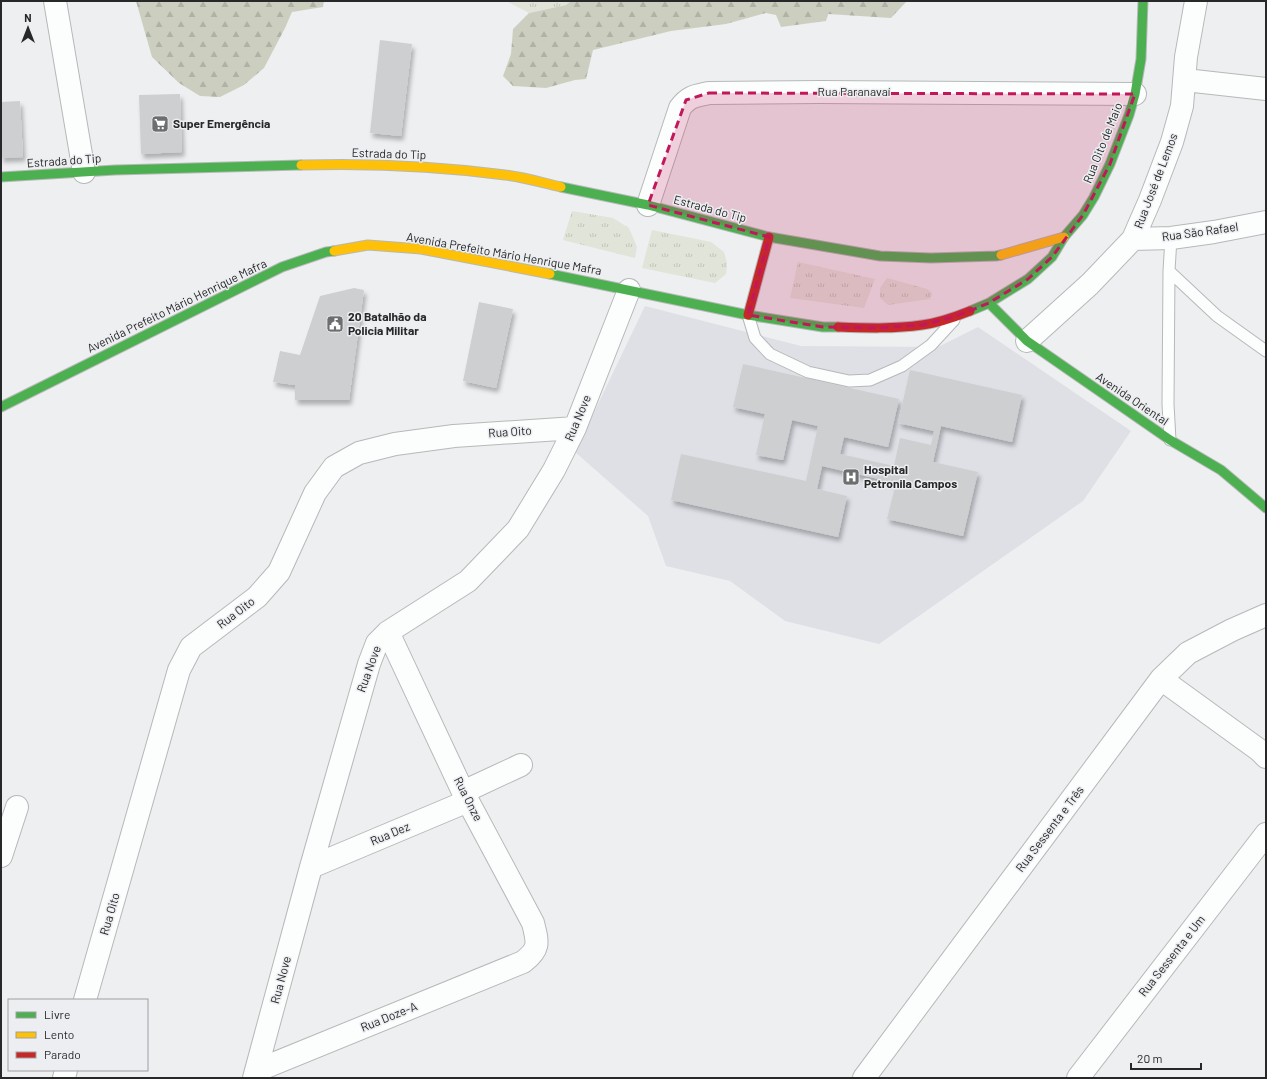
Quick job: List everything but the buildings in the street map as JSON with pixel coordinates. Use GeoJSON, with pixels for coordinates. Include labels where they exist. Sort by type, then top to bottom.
{"type":"FeatureCollection","features":[{"type":"Feature","properties":{"kind":"street"},"geometry":{"type":"LineString","coordinates":[[55,1],[84,172]]}},
{"type":"Feature","properties":{"kind":"street","name":"Rua Oito de Maio"},"geometry":{"type":"LineString","coordinates":[[957,316],[989,303],[1033,274],[1052,257],[1064,237],[1083,215],[1094,197],[1110,164],[1129,115],[1135,94],[1141,59],[1143,1]]}},
{"type":"Feature","properties":{"kind":"street","name":"Rua José de Lemos"},"geometry":{"type":"LineString","coordinates":[[1027,341],[1090,284],[1133,239],[1150,200],[1172,142],[1182,106],[1186,57],[1196,1]]}},
{"type":"Feature","properties":{"kind":"street"},"geometry":{"type":"LineString","coordinates":[[1185,80],[1266,89]]}},
{"type":"Feature","properties":{"kind":"street","name":"Rua Paranavaí"},"geometry":{"type":"LineString","coordinates":[[648,205],[680,108],[686,100],[694,96],[709,93],[820,92],[1135,94]]}},
{"type":"Feature","properties":{"kind":"street","name":"Estrada do Tip"},"geometry":{"type":"LineString","coordinates":[[1,177],[115,170],[333,164],[419,167],[506,175],[648,205],[769,237],[880,256],[931,258],[996,256],[1064,237]]}},
{"type":"Feature","properties":{"kind":"street","name":"Rua São Rafael"},"geometry":{"type":"LineString","coordinates":[[1133,239],[1171,238],[1214,232],[1266,222]]}},
{"type":"Feature","properties":{"kind":"street"},"geometry":{"type":"LineString","coordinates":[[748,315],[769,237]]}},
{"type":"Feature","properties":{"kind":"street","name":"Avenida Prefeito Mário Henrique Mafra"},"geometry":{"type":"LineString","coordinates":[[1,407],[282,267],[326,252],[368,245],[421,248],[748,315],[823,327],[875,328],[924,325],[957,316]]}},
{"type":"Feature","properties":{"kind":"street","name":"Rua Nove"},"geometry":{"type":"LineString","coordinates":[[255,1075],[311,867],[369,664],[377,643],[388,632],[468,581],[518,529],[554,470],[575,428],[629,290]]}},
{"type":"Feature","properties":{"kind":"street","name":"Avenida Oriental"},"geometry":{"type":"LineString","coordinates":[[989,303],[1027,341],[1170,440],[1221,470],[1266,508]]}},
{"type":"Feature","properties":{"kind":"street","name":"Rua Oito"},"geometry":{"type":"LineString","coordinates":[[85,999],[178,670],[191,646],[257,597],[279,572],[315,493],[334,467],[359,453],[395,444],[454,436],[575,428]]}},
{"type":"Feature","properties":{"kind":"street","name":"Rua Sessenta e Três"},"geometry":{"type":"LineString","coordinates":[[864,1078],[1161,679],[1188,654],[1232,630],[1266,616]]}},
{"type":"Feature","properties":{"kind":"street","name":"Rua Onze"},"geometry":{"type":"LineString","coordinates":[[388,632],[466,796],[532,923],[536,936],[536,946],[532,954],[522,962]]}},
{"type":"Feature","properties":{"kind":"street"},"geometry":{"type":"LineString","coordinates":[[1161,679],[1266,757]]}},
{"type":"Feature","properties":{"kind":"street","name":"Rua Dez"},"geometry":{"type":"LineString","coordinates":[[311,867],[466,796],[521,765]]}},
{"type":"Feature","properties":{"kind":"street"},"geometry":{"type":"LineString","coordinates":[[2,846],[17,807]]}},
{"type":"Feature","properties":{"kind":"street","name":"Rua Sessenta e Um"},"geometry":{"type":"LineString","coordinates":[[1078,1078],[1266,834]]}},
{"type":"Feature","properties":{"kind":"street","name":"Rua Doze-A"},"geometry":{"type":"LineString","coordinates":[[255,1075],[522,962]]}},
{"type":"Feature","properties":{"kind":"lane"},"geometry":{"type":"LineString","coordinates":[[1170,440],[1168,404],[1169,270],[1171,238]]}},
{"type":"Feature","properties":{"kind":"lane"},"geometry":{"type":"LineString","coordinates":[[1169,270],[1217,316],[1266,352]]}},
{"type":"Feature","properties":{"kind":"lane"},"geometry":{"type":"LineString","coordinates":[[748,315],[755,338],[770,354],[808,372],[849,381],[870,380],[902,366],[931,345],[957,316]]}},
{"type":"Feature","properties":{"kind":"highlighted area"},"geometry":{"type":"Polygon","coordinates":[[[709,93],[1135,94],[1110,164],[1083,215],[1052,257],[1028,279],[989,303],[957,316],[923,325],[875,328],[823,327],[748,315],[769,237],[648,205],[686,100],[709,93]]]}},
{"type":"Feature","properties":{"kind":"shaded area","name":"Hospital Petronila Campos"},"geometry":{"type":"Polygon","coordinates":[[[645,306],[801,346],[938,347],[978,327],[1131,431],[1083,501],[879,644],[785,621],[730,581],[666,566],[648,516],[575,452],[645,306]]]}},
{"type":"Feature","properties":{"kind":"green space"},"geometry":{"type":"Polygon","coordinates":[[[136,1],[324,1],[323,7],[292,12],[264,68],[244,85],[220,97],[200,96],[179,83],[152,57],[136,1]]]}},
{"type":"Feature","properties":{"kind":"green space"},"geometry":{"type":"Polygon","coordinates":[[[506,1],[571,1],[566,5],[529,13],[506,1]]]}},
{"type":"Feature","properties":{"kind":"green space"},"geometry":{"type":"Polygon","coordinates":[[[571,1],[907,1],[891,18],[828,14],[826,21],[781,27],[776,15],[766,13],[726,24],[671,31],[593,50],[586,79],[575,80],[546,88],[513,86],[503,76],[511,54],[513,29],[529,13],[566,5],[571,1]]]}},
{"type":"Feature","properties":{"kind":"green space"},"geometry":{"type":"Polygon","coordinates":[[[572,211],[613,218],[629,228],[637,247],[635,258],[563,240],[572,211]]]}},
{"type":"Feature","properties":{"kind":"green space"},"geometry":{"type":"Polygon","coordinates":[[[652,230],[711,242],[724,252],[727,263],[726,274],[715,283],[642,268],[652,230]]]}},
{"type":"Feature","properties":{"kind":"green space"},"geometry":{"type":"Polygon","coordinates":[[[798,262],[875,279],[864,308],[790,298],[798,262]]]}},
{"type":"Feature","properties":{"kind":"green space"},"geometry":{"type":"Polygon","coordinates":[[[887,278],[927,289],[932,293],[930,299],[888,305],[880,298],[880,288],[887,278]]]}},
{"type":"Feature","properties":{"kind":"traffic: fast"},"geometry":{"type":"LineString","coordinates":[[970,311],[989,303],[1028,279],[1052,257],[1064,237],[1083,215],[1094,197],[1110,164],[1129,115],[1135,94],[1141,59],[1143,1]]}},
{"type":"Feature","properties":{"kind":"traffic: fast"},"geometry":{"type":"LineString","coordinates":[[1,177],[115,170],[301,165]]}},
{"type":"Feature","properties":{"kind":"traffic: fast"},"geometry":{"type":"LineString","coordinates":[[561,187],[648,205],[769,237],[880,256],[931,258],[1001,255]]}},
{"type":"Feature","properties":{"kind":"traffic: fast"},"geometry":{"type":"LineString","coordinates":[[1,407],[282,267],[326,252],[334,251]]}},
{"type":"Feature","properties":{"kind":"traffic: fast"},"geometry":{"type":"LineString","coordinates":[[550,274],[748,315],[823,327],[838,327]]}},
{"type":"Feature","properties":{"kind":"traffic: fast"},"geometry":{"type":"LineString","coordinates":[[989,303],[1027,341],[1170,440],[1221,470],[1266,508]]}},
{"type":"Feature","properties":{"kind":"traffic: slow"},"geometry":{"type":"LineString","coordinates":[[301,165],[352,164],[454,169],[512,176],[561,187]]}},
{"type":"Feature","properties":{"kind":"traffic: slow"},"geometry":{"type":"LineString","coordinates":[[1001,255],[1064,237]]}},
{"type":"Feature","properties":{"kind":"traffic: slow"},"geometry":{"type":"LineString","coordinates":[[334,251],[368,245],[421,249],[550,274]]}},
{"type":"Feature","properties":{"kind":"traffic: jam"},"geometry":{"type":"LineString","coordinates":[[748,315],[769,237]]}},
{"type":"Feature","properties":{"kind":"traffic: jam"},"geometry":{"type":"LineString","coordinates":[[838,327],[880,328],[912,326],[952,318],[970,311]]}},
{"type":"Feature","properties":{"kind":"place","name":"Super Emergência"},"geometry":{"type":"Point","coordinates":[160,124]}},
{"type":"Feature","properties":{"kind":"place","name":"20 Batalhão da Policia Militar"},"geometry":{"type":"Point","coordinates":[335,324]}},
{"type":"Feature","properties":{"kind":"place","name":"Hospital Petronila Campos"},"geometry":{"type":"Point","coordinates":[851,477]}}]}
